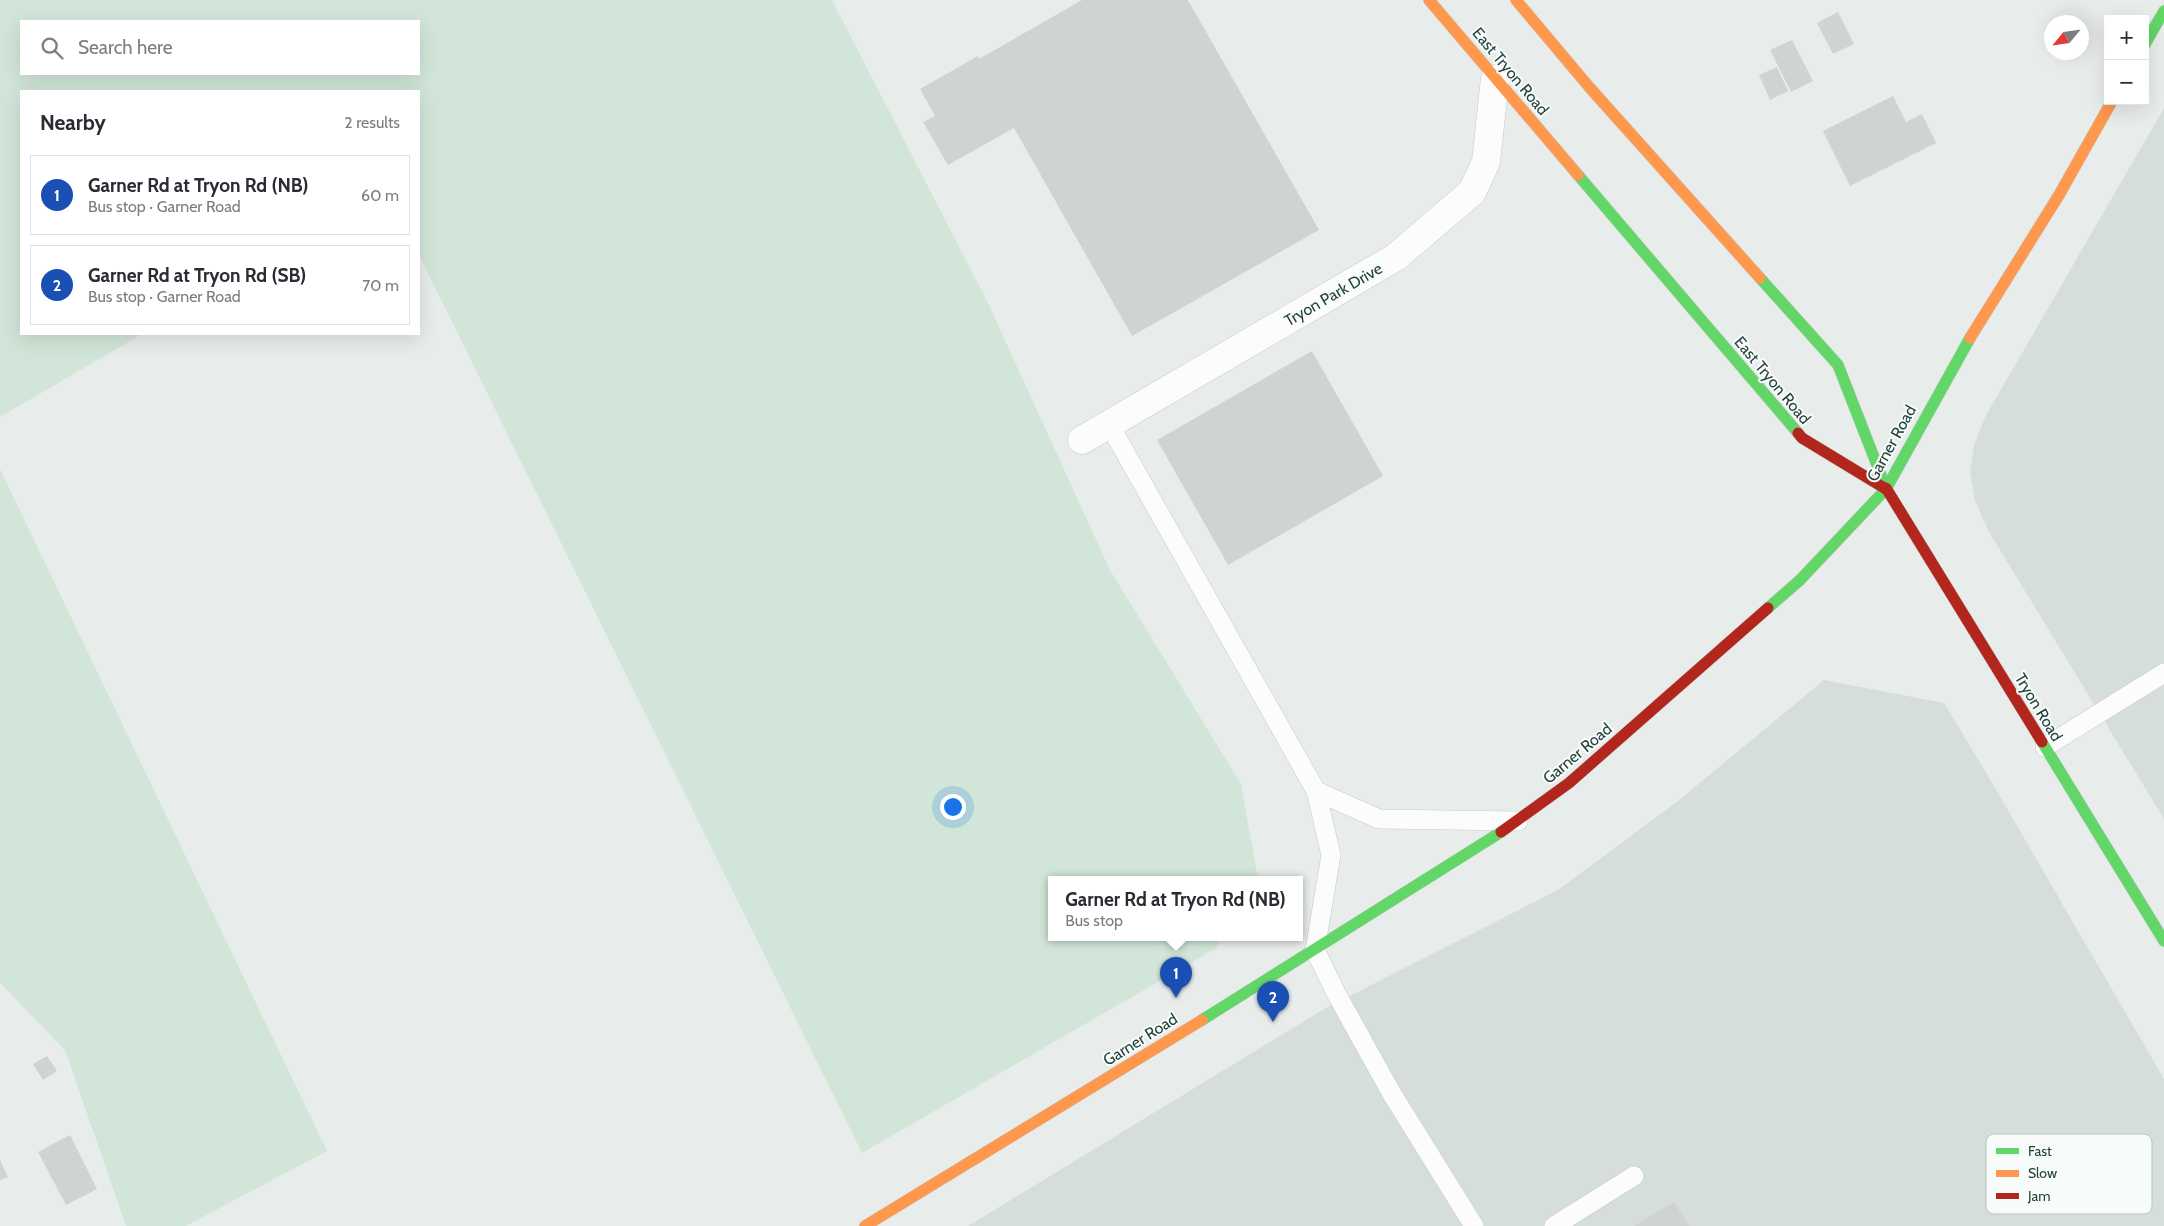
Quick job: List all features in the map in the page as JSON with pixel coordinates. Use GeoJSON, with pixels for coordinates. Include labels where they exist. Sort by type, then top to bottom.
{"type":"FeatureCollection","features":[{"type":"Feature","properties":{"kind":"main road","name":"East Tryon Road"},"geometry":{"type":"LineString","coordinates":[[1430,0],[1495,79],[1802,438],[1886,489]]}},
{"type":"Feature","properties":{"kind":"main road"},"geometry":{"type":"LineString","coordinates":[[1516,0],[1590,88],[1838,365],[1886,489]]}},
{"type":"Feature","properties":{"kind":"main road"},"geometry":{"type":"LineString","coordinates":[[2149,37],[2164,11]]}},
{"type":"Feature","properties":{"kind":"main road","name":"Garner Road"},"geometry":{"type":"LineString","coordinates":[[866,1226],[1314,950],[1518,821],[1569,784],[1800,580],[1886,489],[1955,362],[2058,194],[2110,105]]}},
{"type":"Feature","properties":{"kind":"main road","name":"Tryon Road"},"geometry":{"type":"LineString","coordinates":[[1886,489],[2164,941]]}},
{"type":"Feature","properties":{"kind":"street","name":"Tryon Park Drive"},"geometry":{"type":"LineString","coordinates":[[1082,440],[1396,257],[1472,192],[1486,162],[1495,79]]}},
{"type":"Feature","properties":{"kind":"lane"},"geometry":{"type":"LineString","coordinates":[[1109,424],[1316,791],[1330,855],[1314,950],[1392,1094],[1474,1226]]}},
{"type":"Feature","properties":{"kind":"lane"},"geometry":{"type":"LineString","coordinates":[[2044,747],[2164,673]]}},
{"type":"Feature","properties":{"kind":"lane"},"geometry":{"type":"LineString","coordinates":[[1316,791],[1379,819],[1518,821]]}},
{"type":"Feature","properties":{"kind":"lane"},"geometry":{"type":"LineString","coordinates":[[1554,1226],[1634,1176]]}},
{"type":"Feature","properties":{"kind":"shaded area"},"geometry":{"type":"Polygon","coordinates":[[[2164,108],[2164,819],[1989,532],[1975,501],[1970,472],[1974,445],[1985,417],[2164,108]]]}},
{"type":"Feature","properties":{"kind":"shaded area"},"geometry":{"type":"Polygon","coordinates":[[[1824,680],[1944,703],[2164,1079],[2164,1226],[968,1226],[1324,1009],[1558,890],[1678,801],[1824,680]]]}},
{"type":"Feature","properties":{"kind":"green space"},"geometry":{"type":"Polygon","coordinates":[[[0,0],[832,0],[988,303],[1110,570],[1241,784],[1257,876],[1048,876],[1048,941],[1220,941],[1215,949],[862,1153],[420,257],[420,90],[20,90],[20,335],[140,335],[0,417],[0,0]]]}},
{"type":"Feature","properties":{"kind":"green space"},"geometry":{"type":"Polygon","coordinates":[[[0,469],[327,1151],[186,1226],[126,1226],[65,1050],[0,983],[0,469]]]}},
{"type":"Feature","properties":{"kind":"building"},"geometry":{"type":"Polygon","coordinates":[[[1082,0],[1188,0],[1319,230],[1132,336],[1014,128],[948,165],[923,122],[935,116],[920,89],[978,56],[979,59],[1082,0]]]}},
{"type":"Feature","properties":{"kind":"building"},"geometry":{"type":"Polygon","coordinates":[[[1838,12],[1854,44],[1833,54],[1817,23],[1838,12]]]}},
{"type":"Feature","properties":{"kind":"building"},"geometry":{"type":"Polygon","coordinates":[[[1792,40],[1813,81],[1791,92],[1770,50],[1792,40]]]}},
{"type":"Feature","properties":{"kind":"building"},"geometry":{"type":"Polygon","coordinates":[[[1777,67],[1788,91],[1770,100],[1759,75],[1777,67]]]}},
{"type":"Feature","properties":{"kind":"building"},"geometry":{"type":"Polygon","coordinates":[[[1893,96],[1906,122],[1922,114],[1936,143],[1850,186],[1823,131],[1893,96]]]}},
{"type":"Feature","properties":{"kind":"building"},"geometry":{"type":"Polygon","coordinates":[[[1312,351],[1383,476],[1228,565],[1157,440],[1312,351]]]}},
{"type":"Feature","properties":{"kind":"building"},"geometry":{"type":"Polygon","coordinates":[[[47,1056],[57,1071],[43,1080],[33,1064],[47,1056]]]}},
{"type":"Feature","properties":{"kind":"building"},"geometry":{"type":"Polygon","coordinates":[[[70,1135],[97,1189],[66,1205],[38,1152],[70,1135]]]}},
{"type":"Feature","properties":{"kind":"building"},"geometry":{"type":"Polygon","coordinates":[[[0,1160],[8,1177],[0,1180],[0,1160]]]}},
{"type":"Feature","properties":{"kind":"building"},"geometry":{"type":"Polygon","coordinates":[[[1674,1202],[1689,1226],[1634,1226],[1674,1202]]]}},
{"type":"Feature","properties":{"kind":"traffic: fast"},"geometry":{"type":"LineString","coordinates":[[2149,37],[2164,11]]}},
{"type":"Feature","properties":{"kind":"traffic: fast"},"geometry":{"type":"LineString","coordinates":[[1578,175],[1798,433]]}},
{"type":"Feature","properties":{"kind":"traffic: fast"},"geometry":{"type":"LineString","coordinates":[[1760,278],[1838,365],[1886,488]]}},
{"type":"Feature","properties":{"kind":"traffic: fast"},"geometry":{"type":"LineString","coordinates":[[1768,608],[1800,580],[1886,489],[1970,338]]}},
{"type":"Feature","properties":{"kind":"traffic: fast"},"geometry":{"type":"LineString","coordinates":[[2042,742],[2164,941]]}},
{"type":"Feature","properties":{"kind":"traffic: fast"},"geometry":{"type":"LineString","coordinates":[[1202,1020],[1501,832]]}},
{"type":"Feature","properties":{"kind":"traffic: slow"},"geometry":{"type":"LineString","coordinates":[[1429,0],[1578,175]]}},
{"type":"Feature","properties":{"kind":"traffic: slow"},"geometry":{"type":"LineString","coordinates":[[1516,0],[1590,88],[1760,278]]}},
{"type":"Feature","properties":{"kind":"traffic: slow"},"geometry":{"type":"LineString","coordinates":[[1970,338],[2059,195],[2110,105]]}},
{"type":"Feature","properties":{"kind":"traffic: slow"},"geometry":{"type":"LineString","coordinates":[[865,1226],[1202,1020]]}},
{"type":"Feature","properties":{"kind":"traffic: jam"},"geometry":{"type":"LineString","coordinates":[[1798,433],[1802,438],[1886,489]]}},
{"type":"Feature","properties":{"kind":"traffic: jam"},"geometry":{"type":"LineString","coordinates":[[1886,488],[2042,742]]}},
{"type":"Feature","properties":{"kind":"traffic: jam"},"geometry":{"type":"LineString","coordinates":[[1501,832],[1569,783],[1768,608]]}},
{"type":"Feature","properties":{"kind":"place","name":"Garner Rd at Tryon Rd (NB)"},"geometry":{"type":"Point","coordinates":[1176,998]}},
{"type":"Feature","properties":{"kind":"place","name":"Garner Rd at Tryon Rd (SB)"},"geometry":{"type":"Point","coordinates":[1273,1022]}}]}
